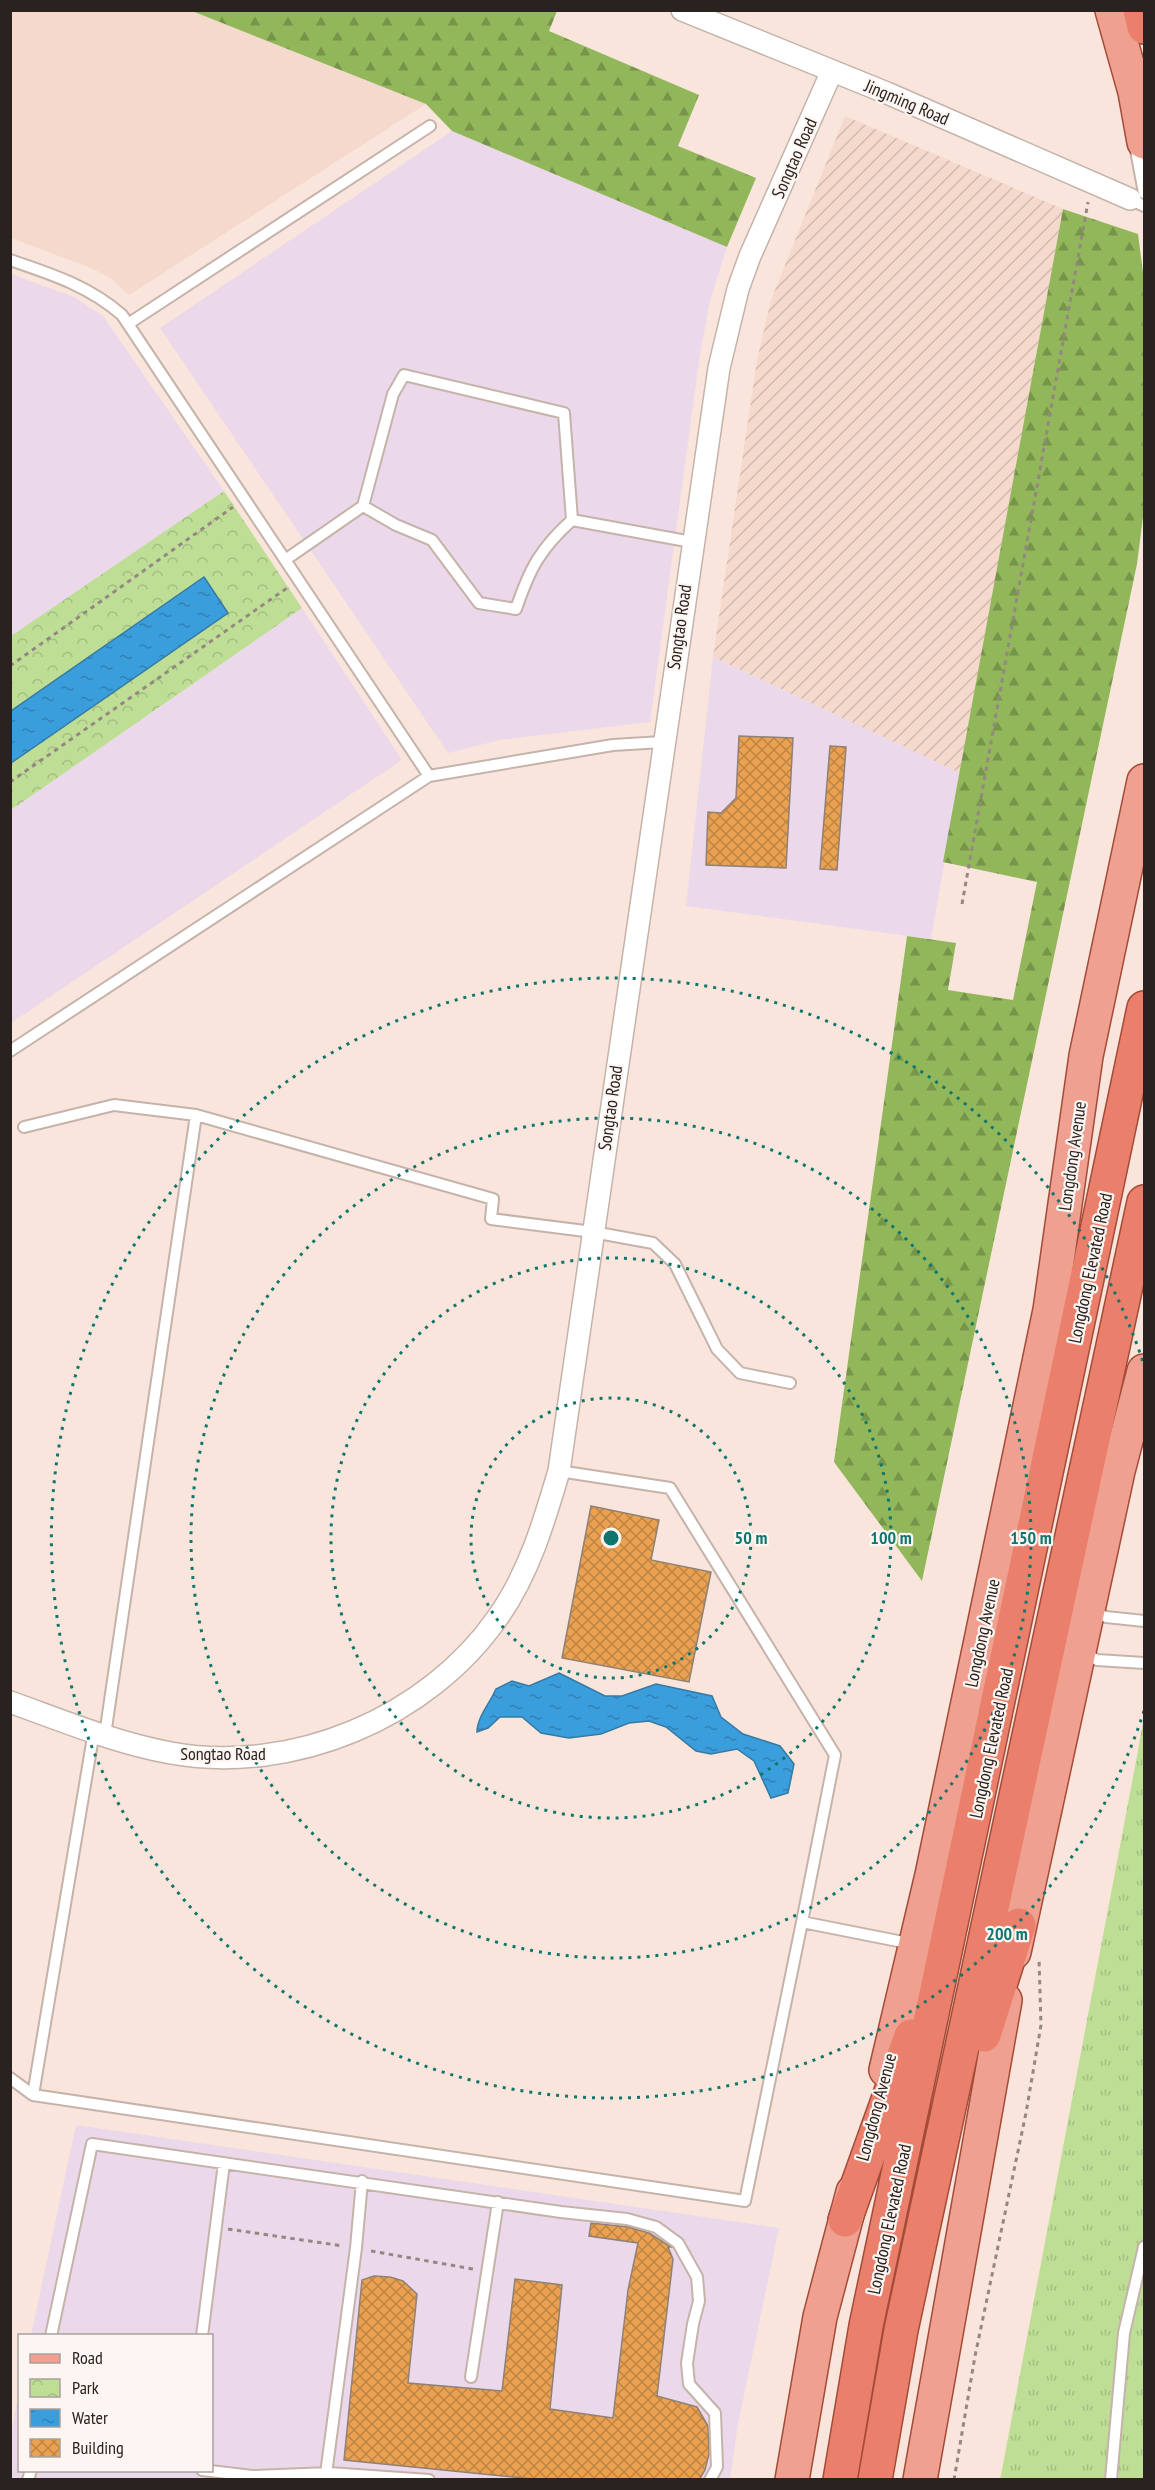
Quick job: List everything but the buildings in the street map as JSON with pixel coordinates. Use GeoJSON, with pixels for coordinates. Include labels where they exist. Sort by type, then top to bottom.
{"type":"FeatureCollection","features":[{"type":"Feature","properties":{"kind":"highway"},"geometry":{"type":"LineString","coordinates":[[1140,10],[1144,27]]}},
{"type":"Feature","properties":{"kind":"highway","name":"Longdong Elevated Road"},"geometry":{"type":"LineString","coordinates":[[840,2480],[880,2260],[956,1913],[1144,1008]]}},
{"type":"Feature","properties":{"kind":"highway","name":"Longdong Elevated Road"},"geometry":{"type":"LineString","coordinates":[[875,2480],[880,2441],[924,2226],[1144,1202]]}},
{"type":"Feature","properties":{"kind":"highway"},"geometry":{"type":"LineString","coordinates":[[845,2220],[956,1913]]}},
{"type":"Feature","properties":{"kind":"highway"},"geometry":{"type":"LineString","coordinates":[[924,2226],[1019,1925]]}},
{"type":"Feature","properties":{"kind":"main road"},"geometry":{"type":"LineString","coordinates":[[1112,10],[1135,92],[1144,142]]}},
{"type":"Feature","properties":{"kind":"main road","name":"Longdong Avenue"},"geometry":{"type":"LineString","coordinates":[[792,2480],[820,2317],[896,2037],[1050,1310],[1086,1056],[1144,781]]}},
{"type":"Feature","properties":{"kind":"main road"},"geometry":{"type":"LineString","coordinates":[[920,2480],[962,2230],[1019,1925],[1118,1471],[1144,1371]]}},
{"type":"Feature","properties":{"kind":"street","name":"Jingming Road"},"geometry":{"type":"LineString","coordinates":[[682,10],[887,93],[1092,182],[1140,199]]}},
{"type":"Feature","properties":{"kind":"street","name":"Songtao Road"},"geometry":{"type":"LineString","coordinates":[[10,1702],[99,1733],[172,1754],[249,1757],[294,1750],[340,1737],[383,1718],[424,1692],[466,1656],[498,1617],[524,1574],[544,1524],[559,1471],[711,408],[738,289],[832,71]]}},
{"type":"Feature","properties":{"kind":"lane"},"geometry":{"type":"LineString","coordinates":[[1104,10],[1124,83],[1140,199]]}},
{"type":"Feature","properties":{"kind":"lane"},"geometry":{"type":"LineString","coordinates":[[128,324],[430,126]]}},
{"type":"Feature","properties":{"kind":"lane"},"geometry":{"type":"LineString","coordinates":[[10,260],[93,292],[122,315],[429,776]]}},
{"type":"Feature","properties":{"kind":"lane"},"geometry":{"type":"LineString","coordinates":[[285,561],[363,506],[393,394],[404,375],[564,413],[572,520]]}},
{"type":"Feature","properties":{"kind":"lane"},"geometry":{"type":"LineString","coordinates":[[363,506],[396,525],[432,540],[478,603],[516,609],[527,576],[547,542],[572,520]]}},
{"type":"Feature","properties":{"kind":"lane"},"geometry":{"type":"LineString","coordinates":[[572,520],[692,542]]}},
{"type":"Feature","properties":{"kind":"lane"},"geometry":{"type":"LineString","coordinates":[[10,1051],[429,776],[614,745],[663,742]]}},
{"type":"Feature","properties":{"kind":"lane"},"geometry":{"type":"LineString","coordinates":[[24,1127],[114,1105],[196,1115],[493,1198],[490,1219],[593,1232],[653,1243],[675,1264],[717,1349],[740,1373],[790,1383]]}},
{"type":"Feature","properties":{"kind":"lane"},"geometry":{"type":"LineString","coordinates":[[33,2096],[99,1733],[196,1115]]}},
{"type":"Feature","properties":{"kind":"lane"},"geometry":{"type":"LineString","coordinates":[[10,2078],[33,2096],[745,2201],[835,1755],[670,1488],[559,1471]]}},
{"type":"Feature","properties":{"kind":"lane"},"geometry":{"type":"LineString","coordinates":[[1089,1610],[1106,1617],[1144,1620]]}},
{"type":"Feature","properties":{"kind":"lane"},"geometry":{"type":"LineString","coordinates":[[1080,1650],[1097,1660],[1144,1664]]}},
{"type":"Feature","properties":{"kind":"lane"},"geometry":{"type":"LineString","coordinates":[[802,1923],[916,1945]]}},
{"type":"Feature","properties":{"kind":"lane"},"geometry":{"type":"LineString","coordinates":[[51,2334],[92,2144],[627,2219],[656,2227],[678,2243],[697,2277],[699,2301],[687,2362],[689,2384],[715,2413],[717,2467],[710,2480]]}},
{"type":"Feature","properties":{"kind":"lane"},"geometry":{"type":"LineString","coordinates":[[202,2334],[224,2163]]}},
{"type":"Feature","properties":{"kind":"lane"},"geometry":{"type":"LineString","coordinates":[[326,2474],[356,2248],[362,2181]]}},
{"type":"Feature","properties":{"kind":"lane"},"geometry":{"type":"LineString","coordinates":[[471,2378],[498,2202]]}},
{"type":"Feature","properties":{"kind":"lane"},"geometry":{"type":"LineString","coordinates":[[1111,2480],[1124,2333],[1144,2247]]}},
{"type":"Feature","properties":{"kind":"lane"},"geometry":{"type":"LineString","coordinates":[[213,2472],[251,2478],[326,2474],[429,2480]]}},
{"type":"Feature","properties":{"kind":"path"},"geometry":{"type":"LineString","coordinates":[[962,904],[1092,182]]}},
{"type":"Feature","properties":{"kind":"path"},"geometry":{"type":"LineString","coordinates":[[10,666],[245,499]]}},
{"type":"Feature","properties":{"kind":"path"},"geometry":{"type":"LineString","coordinates":[[10,782],[298,580]]}},
{"type":"Feature","properties":{"kind":"path"},"geometry":{"type":"LineString","coordinates":[[954,2480],[975,2356],[1026,2114],[1041,2025],[1039,1951]]}},
{"type":"Feature","properties":{"kind":"shaded area"},"geometry":{"type":"Polygon","coordinates":[[[10,11],[192,11],[426,104],[129,295],[111,278],[91,268],[11,238],[10,11]]]}},
{"type":"Feature","properties":{"kind":"shaded area"},"geometry":{"type":"Polygon","coordinates":[[[845,116],[1063,209],[960,773],[713,657],[757,360],[771,300],[845,116]]]}},
{"type":"Feature","properties":{"kind":"shaded area"},"geometry":{"type":"Polygon","coordinates":[[[452,131],[727,247],[710,301],[700,354],[650,722],[500,740],[448,753],[160,328],[452,131]]]}},
{"type":"Feature","properties":{"kind":"shaded area"},"geometry":{"type":"Polygon","coordinates":[[[11,274],[74,297],[103,316],[224,491],[11,640],[11,274]]]}},
{"type":"Feature","properties":{"kind":"shaded area"},"geometry":{"type":"Polygon","coordinates":[[[302,608],[402,760],[11,1023],[11,810],[302,608]]]}},
{"type":"Feature","properties":{"kind":"shaded area"},"geometry":{"type":"Polygon","coordinates":[[[713,657],[960,773],[931,939],[686,906],[713,657]]]}},
{"type":"Feature","properties":{"kind":"shaded area"},"geometry":{"type":"Polygon","coordinates":[[[76,2125],[779,2228],[738,2424],[730,2479],[11,2480],[11,2434],[18,2396],[18,2472],[213,2472],[213,2334],[31,2334],[76,2125]]]}},
{"type":"Feature","properties":{"kind":"green space"},"geometry":{"type":"Polygon","coordinates":[[[192,11],[557,11],[549,31],[699,95],[678,146],[756,178],[727,247],[452,131],[426,104],[192,11]]]}},
{"type":"Feature","properties":{"kind":"green space"},"geometry":{"type":"Polygon","coordinates":[[[1063,209],[1138,234],[1144,280],[1144,509],[1137,564],[922,1581],[834,1462],[907,936],[956,943],[948,990],[1013,1000],[1037,882],[943,862],[1063,209]]]}},
{"type":"Feature","properties":{"kind":"green space"},"geometry":{"type":"Polygon","coordinates":[[[224,491],[302,608],[11,810],[11,636],[224,491]]]}},
{"type":"Feature","properties":{"kind":"green space"},"geometry":{"type":"Polygon","coordinates":[[[1144,1717],[1144,2479],[1000,2480],[1137,1756],[1144,1717]]]}},
{"type":"Feature","properties":{"kind":"water"},"geometry":{"type":"Polygon","coordinates":[[[204,577],[228,613],[11,763],[11,711],[204,577]]]}},
{"type":"Feature","properties":{"kind":"water"},"geometry":{"type":"Polygon","coordinates":[[[559,1673],[605,1696],[622,1696],[656,1684],[712,1696],[721,1717],[743,1734],[780,1746],[794,1764],[788,1793],[771,1798],[754,1761],[737,1749],[711,1754],[696,1751],[666,1727],[649,1721],[629,1723],[601,1734],[569,1738],[541,1733],[522,1717],[500,1717],[488,1728],[477,1732],[481,1715],[496,1689],[512,1681],[529,1686],[559,1673]]]}}]}
